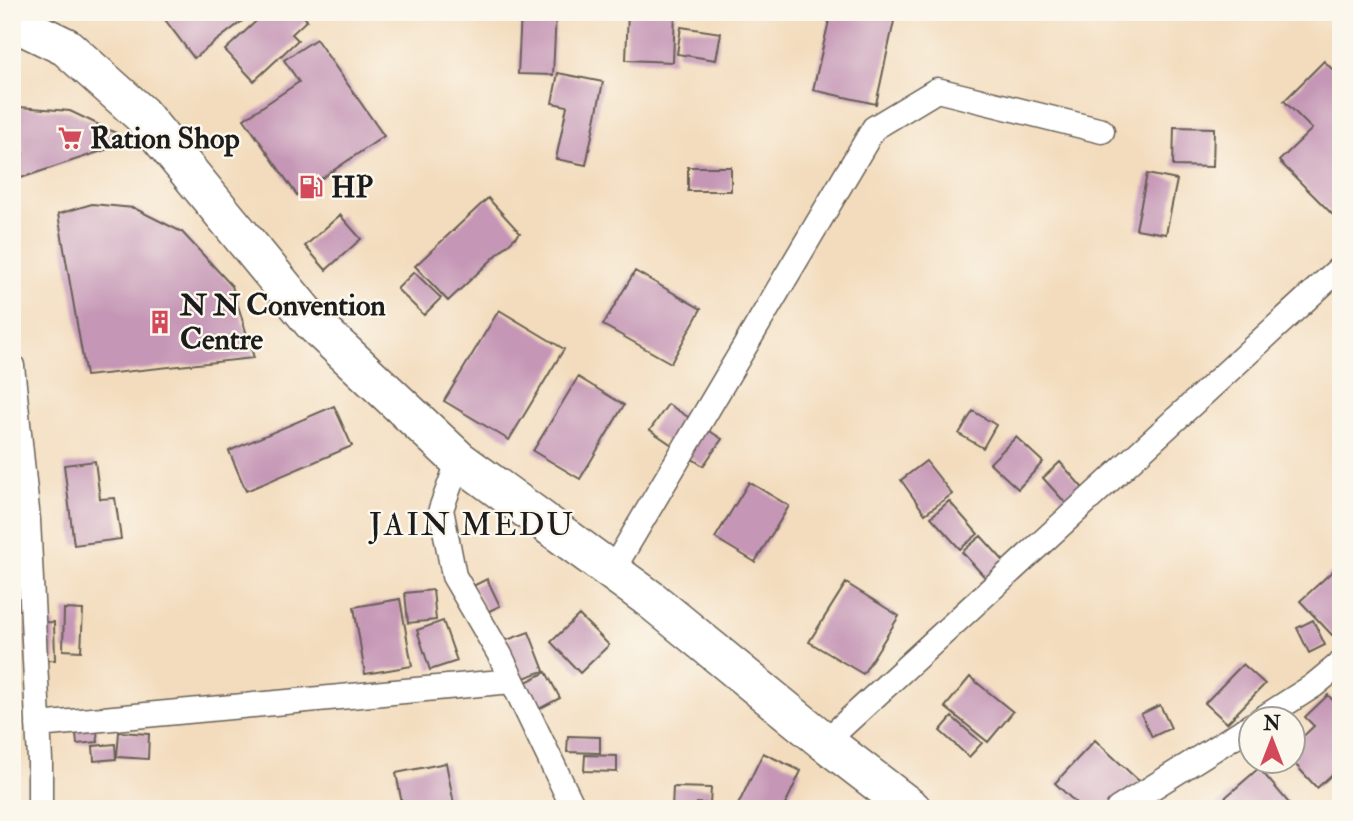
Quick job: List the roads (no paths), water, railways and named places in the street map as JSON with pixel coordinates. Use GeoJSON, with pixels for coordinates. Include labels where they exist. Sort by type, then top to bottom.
{"type":"FeatureCollection","features":[{"type":"Feature","properties":{"kind":"main road"},"geometry":{"type":"LineString","coordinates":[[12,21],[66,47],[141,114],[313,323],[459,460],[650,599],[825,743],[912,809]]}},
{"type":"Feature","properties":{"kind":"street"},"geometry":{"type":"LineString","coordinates":[[612,572],[874,128],[937,90],[1102,131]]}},
{"type":"Feature","properties":{"kind":"street"},"geometry":{"type":"LineString","coordinates":[[825,743],[1341,267]]}},
{"type":"Feature","properties":{"kind":"street"},"geometry":{"type":"LineString","coordinates":[[12,366],[28,520],[40,809]]}},
{"type":"Feature","properties":{"kind":"street"},"geometry":{"type":"LineString","coordinates":[[459,460],[441,509],[454,576],[500,655],[574,809]]}},
{"type":"Feature","properties":{"kind":"street"},"geometry":{"type":"LineString","coordinates":[[1281,706],[1313,686],[1341,663]]}},
{"type":"Feature","properties":{"kind":"street"},"geometry":{"type":"LineString","coordinates":[[38,725],[512,681]]}},
{"type":"Feature","properties":{"kind":"street"},"geometry":{"type":"LineString","coordinates":[[1118,809],[1238,733]]}},
{"type":"Feature","properties":{"kind":"place","name":"Ration Shop"},"geometry":{"type":"Point","coordinates":[70,138]}},
{"type":"Feature","properties":{"kind":"place","name":"HP"},"geometry":{"type":"Point","coordinates":[311,187]}},
{"type":"Feature","properties":{"kind":"place","name":"N N Convention Centre"},"geometry":{"type":"Point","coordinates":[160,322]}},
{"type":"Feature","properties":{"kind":"district","name":"JAIN MEDU"},"geometry":{"type":"Point","coordinates":[472,524]}}]}
